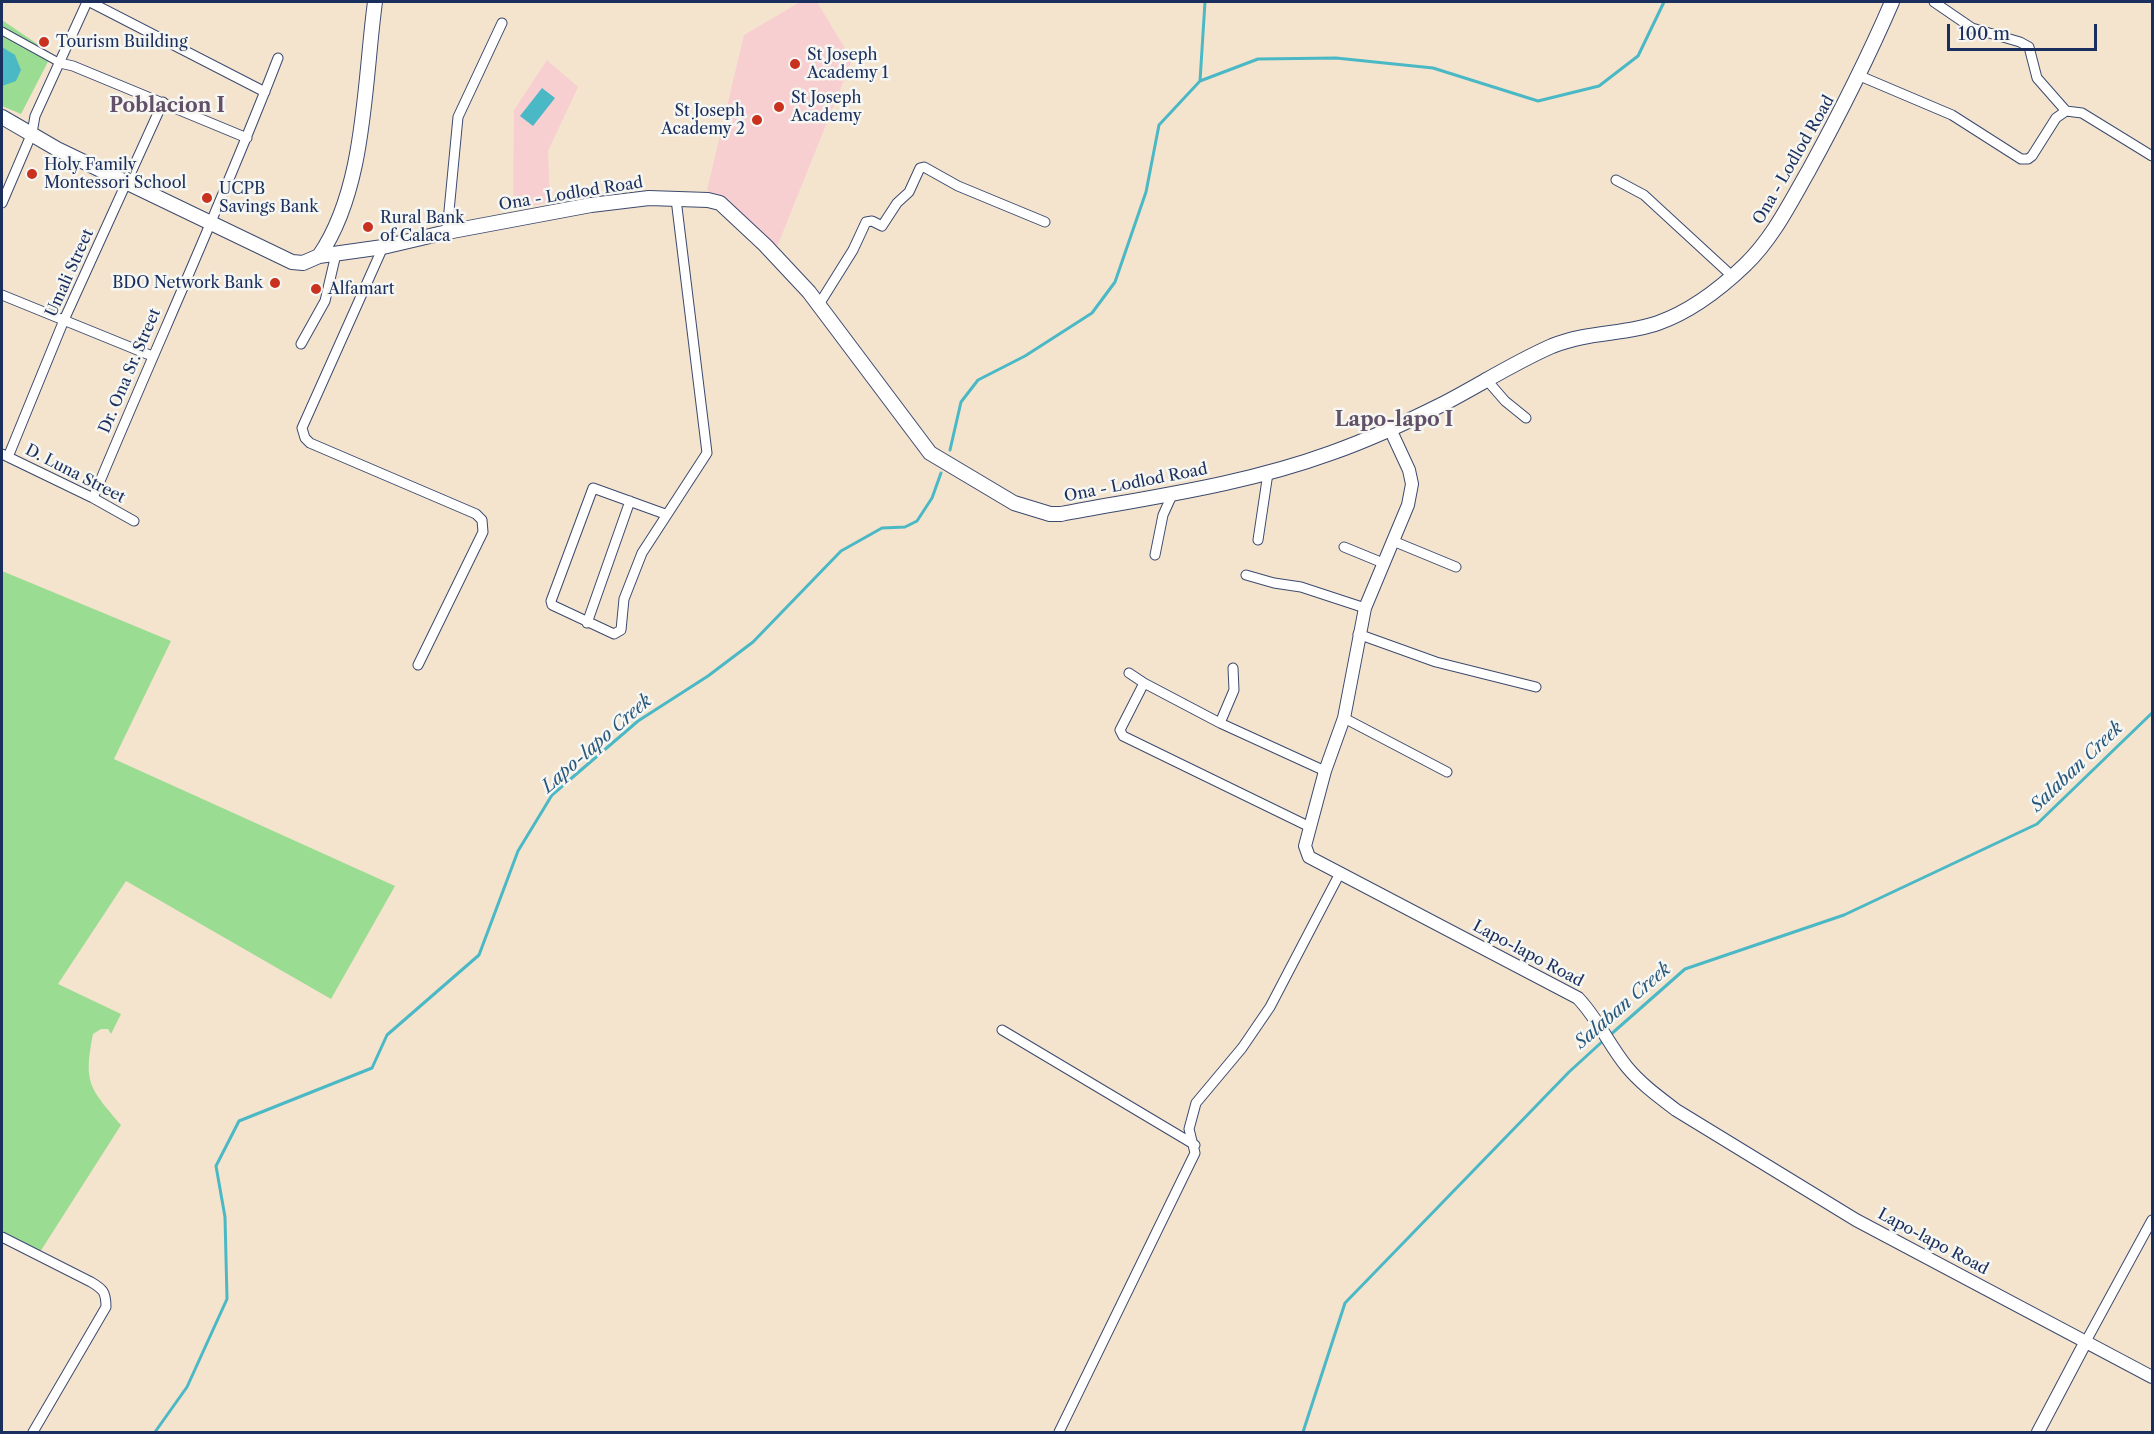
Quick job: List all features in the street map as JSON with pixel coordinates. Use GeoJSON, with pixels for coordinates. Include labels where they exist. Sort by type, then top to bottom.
{"type":"FeatureCollection","features":[{"type":"Feature","properties":{"kind":"main road"},"geometry":{"type":"LineString","coordinates":[[319,256],[339,220],[357,149],[375,2]]}},
{"type":"Feature","properties":{"kind":"main road","name":"Ona - Lodlod Road"},"geometry":{"type":"LineString","coordinates":[[2,117],[126,184],[292,262],[383,247],[447,232],[591,205],[650,198],[720,203],[809,292],[868,367],[909,427],[930,453],[965,477],[1030,509],[1050,514],[1173,493],[1268,473],[1330,453],[1390,429],[1443,404],[1485,378],[1583,335],[1657,324],[1685,311],[1732,276],[1754,256],[1775,229],[1860,76],[1892,2]]}},
{"type":"Feature","properties":{"kind":"street"},"geometry":{"type":"LineString","coordinates":[[2,203],[32,133],[33,120],[89,2],[265,92]]}},
{"type":"Feature","properties":{"kind":"street"},"geometry":{"type":"LineString","coordinates":[[1934,2],[1972,28],[2020,42],[2029,47],[2037,78],[2066,111],[2082,114],[2152,156]]}},
{"type":"Feature","properties":{"kind":"street"},"geometry":{"type":"LineString","coordinates":[[447,232],[458,117],[502,23]]}},
{"type":"Feature","properties":{"kind":"street"},"geometry":{"type":"LineString","coordinates":[[2,31],[60,63],[73,66],[248,137]]}},
{"type":"Feature","properties":{"kind":"street","name":"Dr. Ona Sr. Street"},"geometry":{"type":"LineString","coordinates":[[93,498],[152,356],[248,137],[278,58]]}},
{"type":"Feature","properties":{"kind":"street"},"geometry":{"type":"LineString","coordinates":[[1860,76],[1952,115],[2021,159],[2028,159],[2032,156],[2056,118],[2066,111]]}},
{"type":"Feature","properties":{"kind":"street","name":"Umali Street"},"geometry":{"type":"LineString","coordinates":[[5,456],[163,102]]}},
{"type":"Feature","properties":{"kind":"street"},"geometry":{"type":"LineString","coordinates":[[818,306],[853,250],[866,222],[872,221],[882,226],[897,203],[909,192],[921,168],[924,167],[958,186],[1045,222]]}},
{"type":"Feature","properties":{"kind":"street"},"geometry":{"type":"LineString","coordinates":[[1616,180],[1644,195],[1732,276]]}},
{"type":"Feature","properties":{"kind":"street"},"geometry":{"type":"LineString","coordinates":[[665,514],[598,488],[591,490],[551,601],[557,609],[614,634],[621,630],[624,599],[642,553],[665,514],[707,453],[676,199]]}},
{"type":"Feature","properties":{"kind":"street"},"geometry":{"type":"LineString","coordinates":[[383,247],[302,428],[310,443],[476,514],[482,520],[483,532],[418,665]]}},
{"type":"Feature","properties":{"kind":"street"},"geometry":{"type":"LineString","coordinates":[[301,344],[325,301],[336,254]]}},
{"type":"Feature","properties":{"kind":"street"},"geometry":{"type":"LineString","coordinates":[[2,295],[152,356]]}},
{"type":"Feature","properties":{"kind":"street"},"geometry":{"type":"LineString","coordinates":[[1485,378],[1504,400],[1526,418]]}},
{"type":"Feature","properties":{"kind":"street","name":"Lapo-lapo Road"},"geometry":{"type":"LineString","coordinates":[[1390,429],[1409,470],[1412,484],[1408,505],[1365,608],[1358,634],[1344,718],[1325,771],[1305,851],[1317,863],[1339,875],[1578,998],[1593,1015],[1626,1066],[1649,1089],[1676,1110],[1846,1213],[2152,1377]]}},
{"type":"Feature","properties":{"kind":"street","name":"D. Luna Street"},"geometry":{"type":"LineString","coordinates":[[5,456],[93,498],[134,521]]}},
{"type":"Feature","properties":{"kind":"street"},"geometry":{"type":"LineString","coordinates":[[1258,540],[1268,473]]}},
{"type":"Feature","properties":{"kind":"street"},"geometry":{"type":"LineString","coordinates":[[1155,555],[1163,515],[1173,493]]}},
{"type":"Feature","properties":{"kind":"street"},"geometry":{"type":"LineString","coordinates":[[587,623],[630,501]]}},
{"type":"Feature","properties":{"kind":"street"},"geometry":{"type":"LineString","coordinates":[[1393,541],[1456,567]]}},
{"type":"Feature","properties":{"kind":"street"},"geometry":{"type":"LineString","coordinates":[[1344,547],[1383,563]]}},
{"type":"Feature","properties":{"kind":"street"},"geometry":{"type":"LineString","coordinates":[[1246,575],[1274,583],[1301,587],[1365,608]]}},
{"type":"Feature","properties":{"kind":"street"},"geometry":{"type":"LineString","coordinates":[[1358,634],[1436,662],[1536,687]]}},
{"type":"Feature","properties":{"kind":"street"},"geometry":{"type":"LineString","coordinates":[[1220,723],[1234,690],[1233,668]]}},
{"type":"Feature","properties":{"kind":"street"},"geometry":{"type":"LineString","coordinates":[[1129,673],[1220,723],[1325,771]]}},
{"type":"Feature","properties":{"kind":"street"},"geometry":{"type":"LineString","coordinates":[[1144,683],[1122,724],[1120,730],[1123,735],[1310,827]]}},
{"type":"Feature","properties":{"kind":"street"},"geometry":{"type":"LineString","coordinates":[[1344,718],[1447,772]]}},
{"type":"Feature","properties":{"kind":"street"},"geometry":{"type":"LineString","coordinates":[[1059,1432],[1159,1232],[1195,1153],[1195,1145],[1189,1129],[1196,1103],[1242,1047],[1270,1007],[1339,875]]}},
{"type":"Feature","properties":{"kind":"street"},"geometry":{"type":"LineString","coordinates":[[1002,1030],[1195,1145]]}},
{"type":"Feature","properties":{"kind":"street"},"geometry":{"type":"LineString","coordinates":[[2038,1432],[2152,1220]]}},
{"type":"Feature","properties":{"kind":"street"},"geometry":{"type":"LineString","coordinates":[[2,1237],[104,1289],[106,1295],[106,1306],[33,1432]]}},
{"type":"Feature","properties":{"kind":"shaded area","name":"St Joseph Academy"},"geometry":{"type":"Polygon","coordinates":[[[800,2],[817,2],[852,60],[777,247],[707,190],[744,35],[800,2]]]}},
{"type":"Feature","properties":{"kind":"shaded area"},"geometry":{"type":"Polygon","coordinates":[[[547,60],[578,87],[548,151],[550,202],[513,210],[514,110],[547,60]]]}},
{"type":"Feature","properties":{"kind":"green space"},"geometry":{"type":"Polygon","coordinates":[[[2,20],[52,54],[21,114],[2,106],[2,20]]]}},
{"type":"Feature","properties":{"kind":"green space"},"geometry":{"type":"Polygon","coordinates":[[[2,571],[171,641],[114,759],[395,886],[331,999],[126,881],[58,984],[121,1014],[111,1034],[108,1029],[101,1029],[93,1034],[89,1075],[96,1093],[121,1125],[40,1252],[2,1233],[2,571]]]}},
{"type":"Feature","properties":{"kind":"water"},"geometry":{"type":"Polygon","coordinates":[[[2,47],[15,55],[21,70],[16,81],[2,86],[2,47]]]}},
{"type":"Feature","properties":{"kind":"water"},"geometry":{"type":"Polygon","coordinates":[[[542,88],[555,98],[533,126],[520,116],[542,88]]]}},
{"type":"Feature","properties":{"kind":"waterway"},"geometry":{"type":"LineString","coordinates":[[1200,81],[1205,2]]}},
{"type":"Feature","properties":{"kind":"waterway","name":"Lapo-lapo Creek"},"geometry":{"type":"LineString","coordinates":[[950,450],[961,402],[978,380],[1025,356],[1092,313],[1115,282],[1146,192],[1159,125],[1200,81],[1258,59],[1336,58],[1433,68],[1538,101],[1599,86],[1638,56],[1664,2]]}},
{"type":"Feature","properties":{"kind":"waterway","name":"Lapo-lapo Creek"},"geometry":{"type":"LineString","coordinates":[[155,1432],[187,1387],[227,1299],[225,1217],[216,1166],[239,1121],[372,1068],[387,1035],[479,955],[518,851],[552,795],[638,721],[708,676],[753,642],[841,551],[882,528],[905,527],[917,521],[932,498],[941,473]]}},
{"type":"Feature","properties":{"kind":"waterway","name":"Salaban Creek"},"geometry":{"type":"LineString","coordinates":[[1609,1036],[1685,969],[1844,915],[2037,824],[2152,713]]}},
{"type":"Feature","properties":{"kind":"waterway","name":"Salaban Creek"},"geometry":{"type":"LineString","coordinates":[[1303,1432],[1345,1303],[1569,1072],[1604,1040]]}},
{"type":"Feature","properties":{"kind":"place","name":"Tourism Building"},"geometry":{"type":"Point","coordinates":[44,42]}},
{"type":"Feature","properties":{"kind":"place","name":"St Joseph Academy 1"},"geometry":{"type":"Point","coordinates":[795,64]}},
{"type":"Feature","properties":{"kind":"place","name":"St Joseph Academy"},"geometry":{"type":"Point","coordinates":[779,107]}},
{"type":"Feature","properties":{"kind":"place","name":"St Joseph Academy 2"},"geometry":{"type":"Point","coordinates":[757,120]}},
{"type":"Feature","properties":{"kind":"place","name":"Holy Family Montessori School"},"geometry":{"type":"Point","coordinates":[32,174]}},
{"type":"Feature","properties":{"kind":"place","name":"UCPB Savings Bank"},"geometry":{"type":"Point","coordinates":[207,198]}},
{"type":"Feature","properties":{"kind":"place","name":"Rural Bank of Calaca"},"geometry":{"type":"Point","coordinates":[368,227]}},
{"type":"Feature","properties":{"kind":"place","name":"BDO Network Bank"},"geometry":{"type":"Point","coordinates":[275,283]}},
{"type":"Feature","properties":{"kind":"place","name":"Alfamart"},"geometry":{"type":"Point","coordinates":[316,289]}},
{"type":"Feature","properties":{"kind":"district","name":"Poblacion I"},"geometry":{"type":"Point","coordinates":[167,106]}},
{"type":"Feature","properties":{"kind":"district","name":"Lapo-lapo I"},"geometry":{"type":"Point","coordinates":[1394,420]}}]}
